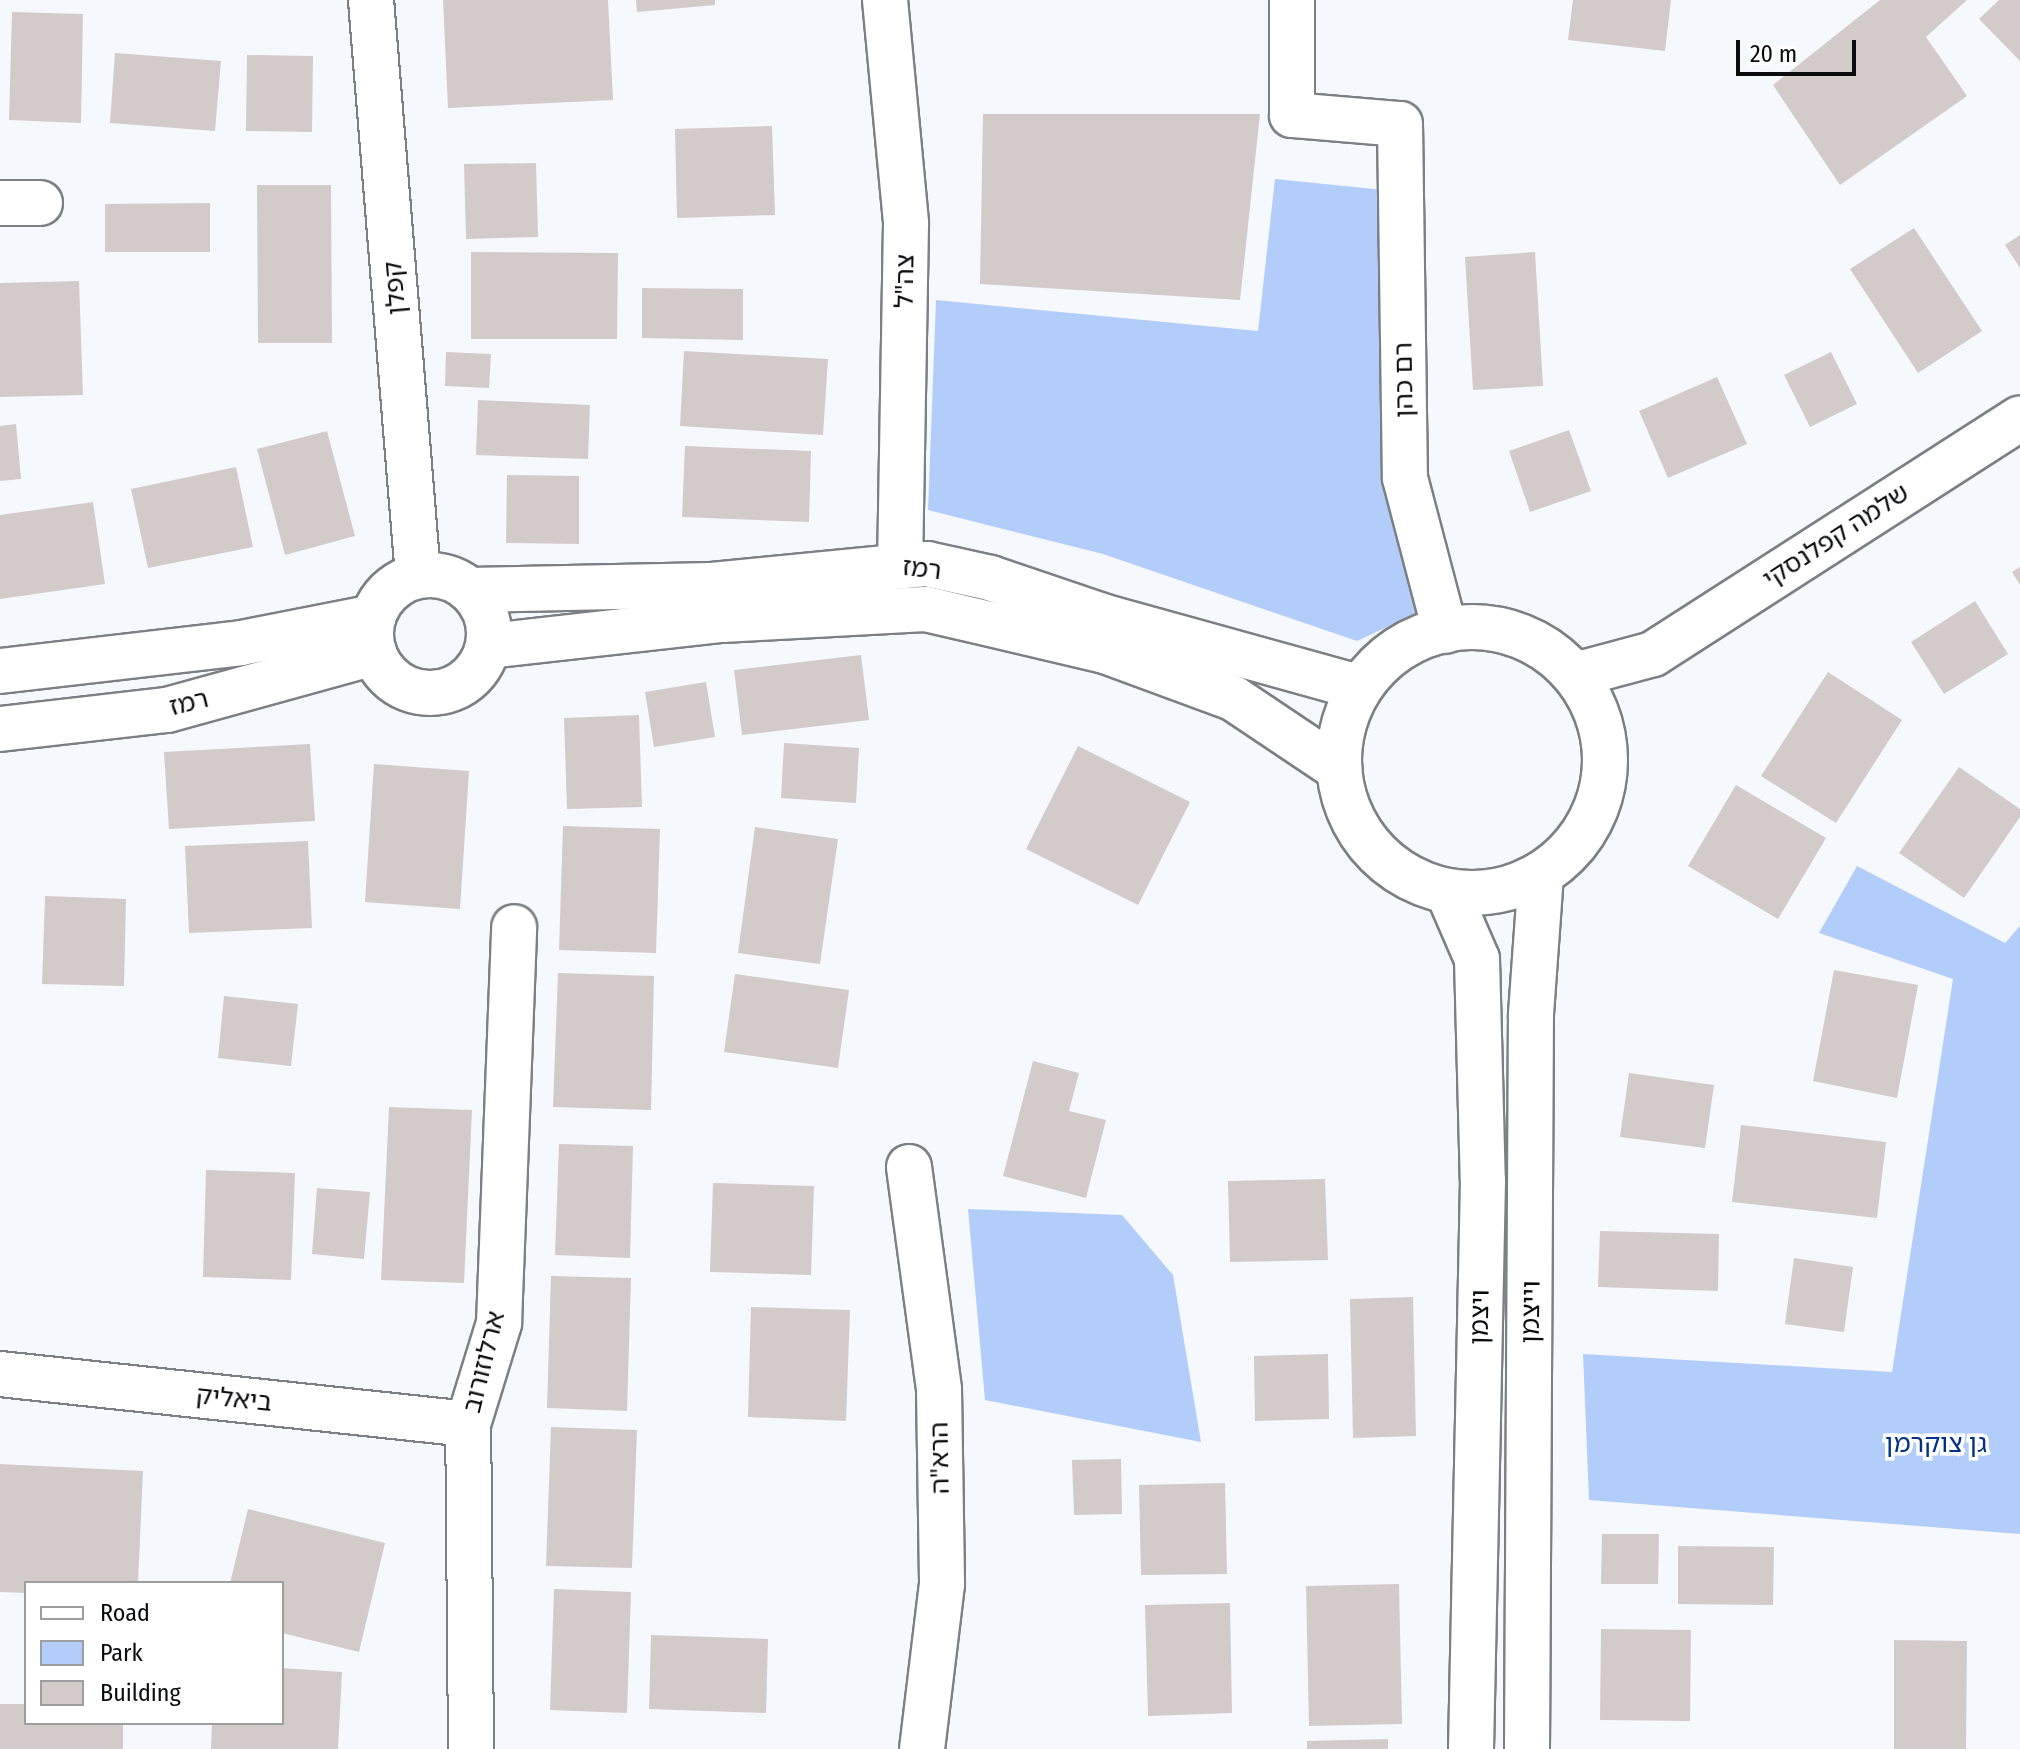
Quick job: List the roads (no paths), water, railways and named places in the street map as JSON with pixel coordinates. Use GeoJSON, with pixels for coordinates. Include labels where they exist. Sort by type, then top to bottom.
{"type":"FeatureCollection","features":[{"type":"Feature","properties":{"kind":"street","name":"קפלן"},"geometry":{"type":"LineString","coordinates":[[371,0],[418,575]]}},
{"type":"Feature","properties":{"kind":"street","name":"צה\"ל"},"geometry":{"type":"LineString","coordinates":[[885,0],[906,224],[900,564]]}},
{"type":"Feature","properties":{"kind":"street","name":"רם כהן"},"geometry":{"type":"LineString","coordinates":[[1292,0],[1292,115],[1400,124],[1405,478],[1445,631]]}},
{"type":"Feature","properties":{"kind":"street","name":"שלמה קפלנסקי"},"geometry":{"type":"LineString","coordinates":[[1653,654],[2020,418]]}},
{"type":"Feature","properties":{"kind":"street","name":"רמז"},"geometry":{"type":"LineString","coordinates":[[470,590],[712,585],[900,564],[990,578],[1102,616],[1358,687]]}},
{"type":"Feature","properties":{"kind":"street"},"geometry":{"type":"LineString","coordinates":[[437,574],[470,590],[486,615],[489,646],[470,679],[434,693],[397,684],[373,635],[390,590],[418,575],[437,574]]}},
{"type":"Feature","properties":{"kind":"street","name":"רמז"},"geometry":{"type":"LineString","coordinates":[[489,646],[722,620],[926,609],[1105,651],[1233,698],[1339,769]]}},
{"type":"Feature","properties":{"kind":"street"},"geometry":{"type":"LineString","coordinates":[[1497,629],[1528,639],[1575,675],[1601,725],[1606,763],[1600,800],[1585,832],[1541,875],[1488,892],[1448,892],[1411,879],[1380,858],[1355,825],[1339,769],[1344,719],[1358,687],[1393,652],[1445,631],[1497,629]]}},
{"type":"Feature","properties":{"kind":"street","name":"רמז"},"geometry":{"type":"LineString","coordinates":[[0,671],[241,643],[373,635]]}},
{"type":"Feature","properties":{"kind":"street","name":"רמז"},"geometry":{"type":"LineString","coordinates":[[0,729],[167,710],[373,635]]}},
{"type":"Feature","properties":{"kind":"street"},"geometry":{"type":"LineString","coordinates":[[1575,675],[1653,654]]}},
{"type":"Feature","properties":{"kind":"street"},"geometry":{"type":"LineString","coordinates":[[1601,725],[1653,654]]}},
{"type":"Feature","properties":{"kind":"street","name":"וייצמן"},"geometry":{"type":"LineString","coordinates":[[1527,1749],[1531,1014],[1541,875]]}},
{"type":"Feature","properties":{"kind":"street","name":"ויצמן"},"geometry":{"type":"LineString","coordinates":[[1448,892],[1477,959],[1483,1181],[1471,1749]]}},
{"type":"Feature","properties":{"kind":"street","name":"ארלוזורוב"},"geometry":{"type":"LineString","coordinates":[[471,1749],[468,1424],[499,1323],[514,927]]}},
{"type":"Feature","properties":{"kind":"street","name":"הרא\"ה"},"geometry":{"type":"LineString","coordinates":[[909,1167],[939,1390],[942,1584],[922,1749]]}},
{"type":"Feature","properties":{"kind":"street","name":"ביאליק"},"geometry":{"type":"LineString","coordinates":[[0,1374],[468,1424]]}},
{"type":"Feature","properties":{"kind":"park label","name":"גן צוקרמן"},"geometry":{"type":"Point","coordinates":[1936,1444]}}]}
